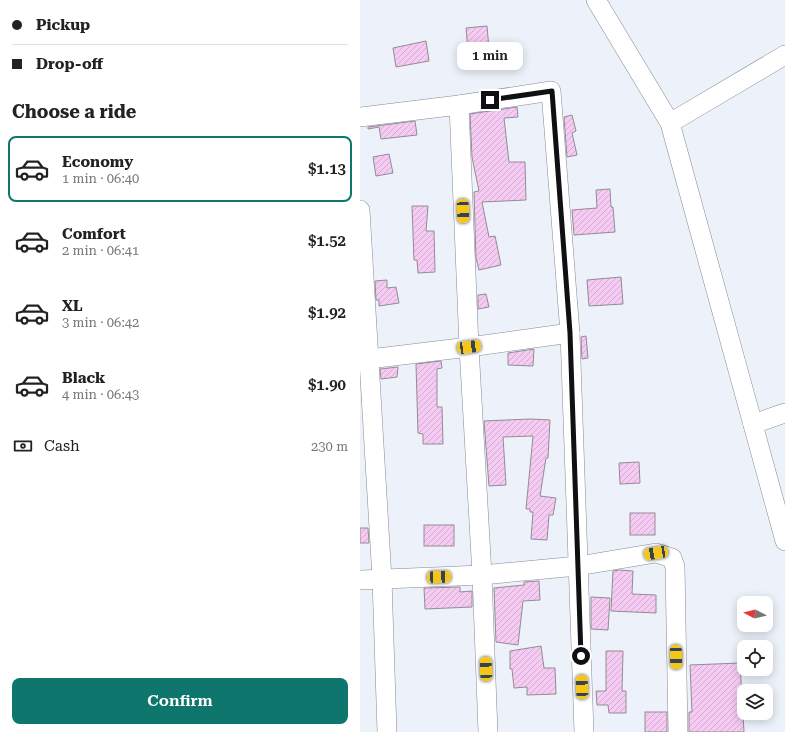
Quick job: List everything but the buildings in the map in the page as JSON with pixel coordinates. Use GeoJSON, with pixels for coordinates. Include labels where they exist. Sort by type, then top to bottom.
{"type":"FeatureCollection","features":[{"type":"Feature","properties":{"kind":"street"},"geometry":{"type":"LineString","coordinates":[[596,0],[670,123],[785,541]]}},
{"type":"Feature","properties":{"kind":"street"},"geometry":{"type":"LineString","coordinates":[[670,123],[785,56]]}},
{"type":"Feature","properties":{"kind":"street"},"geometry":{"type":"LineString","coordinates":[[360,117],[459,105],[552,91],[570,333],[584,732]]}},
{"type":"Feature","properties":{"kind":"street"},"geometry":{"type":"LineString","coordinates":[[459,105],[469,347],[482,575],[488,732]]}},
{"type":"Feature","properties":{"kind":"street"},"geometry":{"type":"LineString","coordinates":[[360,210],[364,360],[382,579],[387,732]]}},
{"type":"Feature","properties":{"kind":"street"},"geometry":{"type":"LineString","coordinates":[[364,360],[570,333]]}},
{"type":"Feature","properties":{"kind":"street"},"geometry":{"type":"LineString","coordinates":[[752,424],[785,413]]}},
{"type":"Feature","properties":{"kind":"street"},"geometry":{"type":"LineString","coordinates":[[360,580],[482,575],[578,566],[656,553],[672,558],[675,567],[678,732]]}},
{"type":"Feature","properties":{"kind":"route"},"geometry":{"type":"LineString","coordinates":[[490,100],[552,91],[570,333],[581,656]]}}]}
